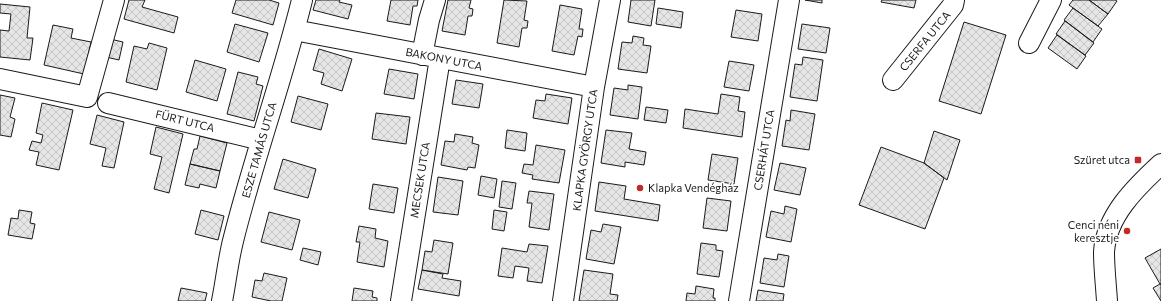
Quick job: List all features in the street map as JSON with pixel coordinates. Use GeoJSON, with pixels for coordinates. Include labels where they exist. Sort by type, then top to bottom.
{"type":"FeatureCollection","features":[{"type":"Feature","properties":{"kind":"street"},"geometry":{"type":"LineString","coordinates":[[0,80],[87,97],[114,0]]}},
{"type":"Feature","properties":{"kind":"street","name":"ESZE TAMÁS UTCA"},"geometry":{"type":"LineString","coordinates":[[222,301],[233,242],[302,0]]}},
{"type":"Feature","properties":{"kind":"street","name":"MECSEK UTCA"},"geometry":{"type":"LineString","coordinates":[[401,301],[431,57],[429,20],[435,0]]}},
{"type":"Feature","properties":{"kind":"street","name":"KLAPKA GYÖRGY UTCA"},"geometry":{"type":"LineString","coordinates":[[563,301],[594,87],[610,0]]}},
{"type":"Feature","properties":{"kind":"street","name":"CSERHÁT UTCA"},"geometry":{"type":"LineString","coordinates":[[739,301],[789,0]]}},
{"type":"Feature","properties":{"kind":"street","name":"CSERFA UTCA"},"geometry":{"type":"LineString","coordinates":[[893,80],[954,5],[954,0]]}},
{"type":"Feature","properties":{"kind":"street"},"geometry":{"type":"LineString","coordinates":[[1029,43],[1051,0]]}},
{"type":"Feature","properties":{"kind":"street","name":"BAKONY UTCA"},"geometry":{"type":"LineString","coordinates":[[294,30],[594,87]]}},
{"type":"Feature","properties":{"kind":"street","name":"FÜRT UTCA"},"geometry":{"type":"LineString","coordinates":[[108,103],[261,140]]}},
{"type":"Feature","properties":{"kind":"street"},"geometry":{"type":"LineString","coordinates":[[1107,301],[1104,251],[1110,225],[1123,204],[1161,164]]}},
{"type":"Feature","properties":{"kind":"building"},"geometry":{"type":"Polygon","coordinates":[[[129,0],[145,0],[142,7],[178,17],[174,33],[124,19],[129,0]]]}},
{"type":"Feature","properties":{"kind":"building"},"geometry":{"type":"Polygon","coordinates":[[[236,0],[269,0],[279,3],[273,25],[232,13],[236,0]]]}},
{"type":"Feature","properties":{"kind":"building"},"geometry":{"type":"Polygon","coordinates":[[[316,0],[340,0],[339,2],[352,5],[348,19],[313,10],[316,0]]]}},
{"type":"Feature","properties":{"kind":"building"},"geometry":{"type":"Polygon","coordinates":[[[391,0],[418,0],[417,6],[413,6],[410,25],[387,21],[391,0]]]}},
{"type":"Feature","properties":{"kind":"building"},"geometry":{"type":"Polygon","coordinates":[[[448,0],[471,0],[469,8],[473,9],[472,16],[468,16],[465,35],[442,31],[448,0]]]}},
{"type":"Feature","properties":{"kind":"building"},"geometry":{"type":"Polygon","coordinates":[[[504,0],[527,1],[524,20],[528,21],[527,28],[522,28],[519,47],[497,43],[504,0]]]}},
{"type":"Feature","properties":{"kind":"building"},"geometry":{"type":"Polygon","coordinates":[[[631,0],[655,0],[651,26],[628,22],[631,0]]]}},
{"type":"Feature","properties":{"kind":"building"},"geometry":{"type":"Polygon","coordinates":[[[805,0],[822,0],[822,3],[805,0]]]}},
{"type":"Feature","properties":{"kind":"building"},"geometry":{"type":"Polygon","coordinates":[[[882,0],[916,0],[914,8],[881,2],[882,0]]]}},
{"type":"Feature","properties":{"kind":"building"},"geometry":{"type":"Polygon","coordinates":[[[1073,0],[1089,0],[1108,14],[1098,26],[1069,5],[1073,0]]]}},
{"type":"Feature","properties":{"kind":"building"},"geometry":{"type":"Polygon","coordinates":[[[1089,0],[1115,0],[1117,1],[1108,14],[1089,0]]]}},
{"type":"Feature","properties":{"kind":"building"},"geometry":{"type":"Polygon","coordinates":[[[0,4],[30,7],[27,38],[33,38],[30,60],[0,57],[0,30],[9,31],[11,14],[0,13],[0,4]]]}},
{"type":"Feature","properties":{"kind":"building"},"geometry":{"type":"Polygon","coordinates":[[[560,5],[582,9],[579,29],[583,29],[582,37],[578,36],[574,55],[552,51],[560,5]]]}},
{"type":"Feature","properties":{"kind":"building"},"geometry":{"type":"Polygon","coordinates":[[[658,8],[683,12],[681,28],[656,24],[658,8]]]}},
{"type":"Feature","properties":{"kind":"building"},"geometry":{"type":"Polygon","coordinates":[[[1073,8],[1102,29],[1093,42],[1064,20],[1073,8]]]}},
{"type":"Feature","properties":{"kind":"building"},"geometry":{"type":"Polygon","coordinates":[[[736,10],[762,14],[758,41],[731,37],[736,10]]]}},
{"type":"Feature","properties":{"kind":"building"},"geometry":{"type":"Polygon","coordinates":[[[1065,21],[1094,43],[1085,55],[1056,34],[1065,21]]]}},
{"type":"Feature","properties":{"kind":"building"},"geometry":{"type":"Polygon","coordinates":[[[964,22],[1006,35],[981,114],[939,101],[964,22]]]}},
{"type":"Feature","properties":{"kind":"building"},"geometry":{"type":"Polygon","coordinates":[[[235,24],[268,33],[259,62],[227,52],[235,24]]]}},
{"type":"Feature","properties":{"kind":"building"},"geometry":{"type":"Polygon","coordinates":[[[802,24],[830,28],[826,53],[798,49],[802,24]]]}},
{"type":"Feature","properties":{"kind":"building"},"geometry":{"type":"Polygon","coordinates":[[[53,25],[73,29],[71,38],[91,42],[84,74],[44,65],[53,25]]]}},
{"type":"Feature","properties":{"kind":"building"},"geometry":{"type":"Polygon","coordinates":[[[1057,35],[1086,56],[1077,69],[1048,48],[1057,35]]]}},
{"type":"Feature","properties":{"kind":"building"},"geometry":{"type":"Polygon","coordinates":[[[633,36],[644,38],[643,45],[651,46],[647,73],[618,69],[622,42],[632,43],[633,36]]]}},
{"type":"Feature","properties":{"kind":"building"},"geometry":{"type":"Polygon","coordinates":[[[110,39],[123,42],[119,60],[106,57],[110,39]]]}},
{"type":"Feature","properties":{"kind":"building"},"geometry":{"type":"Polygon","coordinates":[[[149,43],[167,48],[157,90],[126,82],[134,46],[147,49],[149,43]]]}},
{"type":"Feature","properties":{"kind":"building"},"geometry":{"type":"Polygon","coordinates":[[[319,49],[352,59],[342,91],[321,84],[324,73],[313,70],[319,49]]]}},
{"type":"Feature","properties":{"kind":"building"},"geometry":{"type":"Polygon","coordinates":[[[803,57],[823,60],[817,101],[790,97],[795,64],[802,65],[803,57]]]}},
{"type":"Feature","properties":{"kind":"building"},"geometry":{"type":"Polygon","coordinates":[[[195,60],[226,69],[217,101],[186,92],[195,60]]]}},
{"type":"Feature","properties":{"kind":"building"},"geometry":{"type":"Polygon","coordinates":[[[729,61],[754,65],[749,91],[724,87],[729,61]]]}},
{"type":"Feature","properties":{"kind":"building"},"geometry":{"type":"Polygon","coordinates":[[[389,69],[418,74],[414,99],[384,94],[389,69]]]}},
{"type":"Feature","properties":{"kind":"building"},"geometry":{"type":"Polygon","coordinates":[[[238,72],[258,77],[256,84],[263,86],[254,121],[227,114],[238,72]]]}},
{"type":"Feature","properties":{"kind":"building"},"geometry":{"type":"Polygon","coordinates":[[[456,80],[483,84],[479,108],[452,104],[456,80]]]}},
{"type":"Feature","properties":{"kind":"building"},"geometry":{"type":"Polygon","coordinates":[[[628,85],[642,87],[638,119],[610,115],[614,88],[628,90],[628,85]]]}},
{"type":"Feature","properties":{"kind":"building"},"geometry":{"type":"Polygon","coordinates":[[[546,94],[572,98],[568,124],[533,118],[536,100],[545,101],[546,94]]]}},
{"type":"Feature","properties":{"kind":"building"},"geometry":{"type":"Polygon","coordinates":[[[721,94],[740,97],[738,111],[745,112],[742,137],[683,128],[685,109],[718,114],[721,94]]]}},
{"type":"Feature","properties":{"kind":"building"},"geometry":{"type":"Polygon","coordinates":[[[0,95],[15,98],[10,117],[15,119],[11,137],[0,135],[0,95]]]}},
{"type":"Feature","properties":{"kind":"building"},"geometry":{"type":"Polygon","coordinates":[[[298,96],[328,104],[321,130],[291,122],[298,96]]]}},
{"type":"Feature","properties":{"kind":"building"},"geometry":{"type":"Polygon","coordinates":[[[42,103],[73,110],[59,170],[36,165],[39,152],[29,150],[32,141],[41,143],[43,135],[36,133],[42,103]]]}},
{"type":"Feature","properties":{"kind":"building"},"geometry":{"type":"Polygon","coordinates":[[[646,107],[668,110],[666,123],[644,120],[646,107]]]}},
{"type":"Feature","properties":{"kind":"building"},"geometry":{"type":"Polygon","coordinates":[[[791,110],[815,114],[809,150],[782,146],[786,120],[790,121],[791,110]]]}},
{"type":"Feature","properties":{"kind":"building"},"geometry":{"type":"Polygon","coordinates":[[[376,113],[410,117],[406,144],[372,139],[376,113]]]}},
{"type":"Feature","properties":{"kind":"building"},"geometry":{"type":"Polygon","coordinates":[[[97,115],[124,122],[114,168],[102,166],[106,148],[90,144],[97,115]]]}},
{"type":"Feature","properties":{"kind":"building"},"geometry":{"type":"Polygon","coordinates":[[[156,127],[183,134],[169,193],[154,189],[162,157],[150,154],[156,127]]]}},
{"type":"Feature","properties":{"kind":"building"},"geometry":{"type":"Polygon","coordinates":[[[507,130],[527,133],[525,151],[505,148],[507,130]]]}},
{"type":"Feature","properties":{"kind":"building"},"geometry":{"type":"Polygon","coordinates":[[[606,130],[632,133],[629,149],[646,152],[644,165],[625,162],[625,167],[601,163],[606,130]]]}},
{"type":"Feature","properties":{"kind":"building"},"geometry":{"type":"Polygon","coordinates":[[[934,131],[960,140],[947,180],[924,163],[934,131]]]}},
{"type":"Feature","properties":{"kind":"building"},"geometry":{"type":"Polygon","coordinates":[[[455,134],[473,137],[472,143],[479,145],[475,168],[468,167],[467,170],[441,165],[445,141],[454,142],[455,134]]]}},
{"type":"Feature","properties":{"kind":"building"},"geometry":{"type":"Polygon","coordinates":[[[200,136],[227,143],[220,171],[190,164],[194,149],[197,149],[200,136]]]}},
{"type":"Feature","properties":{"kind":"building"},"geometry":{"type":"Polygon","coordinates":[[[536,145],[565,150],[559,183],[532,179],[533,175],[522,173],[524,164],[533,165],[536,145]]]}},
{"type":"Feature","properties":{"kind":"building"},"geometry":{"type":"Polygon","coordinates":[[[881,147],[924,163],[944,178],[925,229],[859,205],[881,147]]]}},
{"type":"Feature","properties":{"kind":"building"},"geometry":{"type":"Polygon","coordinates":[[[712,154],[738,158],[734,184],[708,180],[712,154]]]}},
{"type":"Feature","properties":{"kind":"building"},"geometry":{"type":"Polygon","coordinates":[[[283,159],[316,169],[308,198],[274,189],[283,159]]]}},
{"type":"Feature","properties":{"kind":"building"},"geometry":{"type":"Polygon","coordinates":[[[780,163],[806,168],[800,195],[774,190],[780,163]]]}},
{"type":"Feature","properties":{"kind":"building"},"geometry":{"type":"Polygon","coordinates":[[[190,164],[220,171],[216,188],[200,184],[199,188],[185,185],[190,164]]]}},
{"type":"Feature","properties":{"kind":"building"},"geometry":{"type":"Polygon","coordinates":[[[481,176],[497,179],[494,198],[478,195],[481,176]]]}},
{"type":"Feature","properties":{"kind":"building"},"geometry":{"type":"Polygon","coordinates":[[[438,177],[463,181],[458,215],[433,212],[438,177]]]}},
{"type":"Feature","properties":{"kind":"building"},"geometry":{"type":"Polygon","coordinates":[[[502,181],[516,183],[512,209],[499,207],[502,181]]]}},
{"type":"Feature","properties":{"kind":"building"},"geometry":{"type":"Polygon","coordinates":[[[599,182],[626,186],[624,199],[660,205],[658,221],[595,211],[599,182]]]}},
{"type":"Feature","properties":{"kind":"building"},"geometry":{"type":"Polygon","coordinates":[[[373,184],[398,188],[394,213],[369,209],[373,184]]]}},
{"type":"Feature","properties":{"kind":"building"},"geometry":{"type":"Polygon","coordinates":[[[529,191],[554,194],[549,230],[529,227],[532,203],[527,203],[529,191]]]}},
{"type":"Feature","properties":{"kind":"building"},"geometry":{"type":"Polygon","coordinates":[[[707,198],[731,201],[727,231],[703,228],[707,198]]]}},
{"type":"Feature","properties":{"kind":"building"},"geometry":{"type":"Polygon","coordinates":[[[785,206],[797,209],[791,242],[766,237],[771,211],[784,214],[785,206]]]}},
{"type":"Feature","properties":{"kind":"building"},"geometry":{"type":"Polygon","coordinates":[[[19,210],[32,212],[30,223],[35,224],[32,239],[8,235],[11,218],[18,219],[19,210]]]}},
{"type":"Feature","properties":{"kind":"building"},"geometry":{"type":"Polygon","coordinates":[[[201,210],[224,216],[218,240],[195,234],[201,210]]]}},
{"type":"Feature","properties":{"kind":"building"},"geometry":{"type":"Polygon","coordinates":[[[494,210],[507,212],[504,231],[492,229],[494,210]]]}},
{"type":"Feature","properties":{"kind":"building"},"geometry":{"type":"Polygon","coordinates":[[[269,212],[300,220],[292,250],[261,242],[269,212]]]}},
{"type":"Feature","properties":{"kind":"building"},"geometry":{"type":"Polygon","coordinates":[[[603,224],[621,227],[614,264],[586,259],[591,230],[601,232],[603,224]]]}},
{"type":"Feature","properties":{"kind":"building"},"geometry":{"type":"Polygon","coordinates":[[[359,226],[376,229],[375,238],[388,241],[384,267],[357,262],[360,242],[356,242],[359,226]]]}},
{"type":"Feature","properties":{"kind":"building"},"geometry":{"type":"Polygon","coordinates":[[[434,240],[453,243],[448,274],[422,270],[425,251],[432,252],[434,240]]]}},
{"type":"Feature","properties":{"kind":"building"},"geometry":{"type":"Polygon","coordinates":[[[701,243],[716,245],[716,250],[723,251],[719,277],[697,274],[701,243]]]}},
{"type":"Feature","properties":{"kind":"building"},"geometry":{"type":"Polygon","coordinates":[[[529,244],[548,246],[542,283],[527,281],[529,268],[515,266],[513,278],[498,276],[502,248],[527,252],[529,244]]]}},
{"type":"Feature","properties":{"kind":"building"},"geometry":{"type":"Polygon","coordinates":[[[303,248],[321,252],[318,265],[300,260],[303,248]]]}},
{"type":"Feature","properties":{"kind":"building"},"geometry":{"type":"Polygon","coordinates":[[[1161,249],[1161,284],[1160,284],[1145,258],[1161,249]]]}},
{"type":"Feature","properties":{"kind":"building"},"geometry":{"type":"Polygon","coordinates":[[[778,254],[789,256],[784,287],[760,283],[764,258],[777,260],[778,254]]]}},
{"type":"Feature","properties":{"kind":"building"},"geometry":{"type":"Polygon","coordinates":[[[422,270],[443,274],[442,278],[461,281],[459,296],[418,289],[422,270]]]}},
{"type":"Feature","properties":{"kind":"building"},"geometry":{"type":"Polygon","coordinates":[[[584,270],[613,274],[610,294],[618,295],[617,301],[579,301],[584,270]]]}},
{"type":"Feature","properties":{"kind":"building"},"geometry":{"type":"Polygon","coordinates":[[[264,273],[287,278],[282,301],[271,301],[252,297],[255,280],[262,281],[264,273]]]}},
{"type":"Feature","properties":{"kind":"building"},"geometry":{"type":"Polygon","coordinates":[[[1161,284],[1161,301],[1153,288],[1161,284]]]}},
{"type":"Feature","properties":{"kind":"building"},"geometry":{"type":"Polygon","coordinates":[[[696,286],[714,289],[713,298],[715,298],[715,301],[686,301],[687,293],[695,294],[696,286]]]}},
{"type":"Feature","properties":{"kind":"building"},"geometry":{"type":"Polygon","coordinates":[[[181,288],[207,293],[205,301],[178,301],[181,288]]]}},
{"type":"Feature","properties":{"kind":"building"},"geometry":{"type":"Polygon","coordinates":[[[354,288],[373,291],[372,297],[377,298],[377,301],[352,301],[354,288]]]}},
{"type":"Feature","properties":{"kind":"building"},"geometry":{"type":"Polygon","coordinates":[[[758,290],[784,294],[783,301],[756,301],[758,290]]]}},
{"type":"Feature","properties":{"kind":"place","name":"Szüret utca"},"geometry":{"type":"Point","coordinates":[1138,160]}},
{"type":"Feature","properties":{"kind":"place","name":"Klapka Vendégház"},"geometry":{"type":"Point","coordinates":[640,188]}},
{"type":"Feature","properties":{"kind":"place","name":"Cenci néni keresztje"},"geometry":{"type":"Point","coordinates":[1127,231]}}]}
